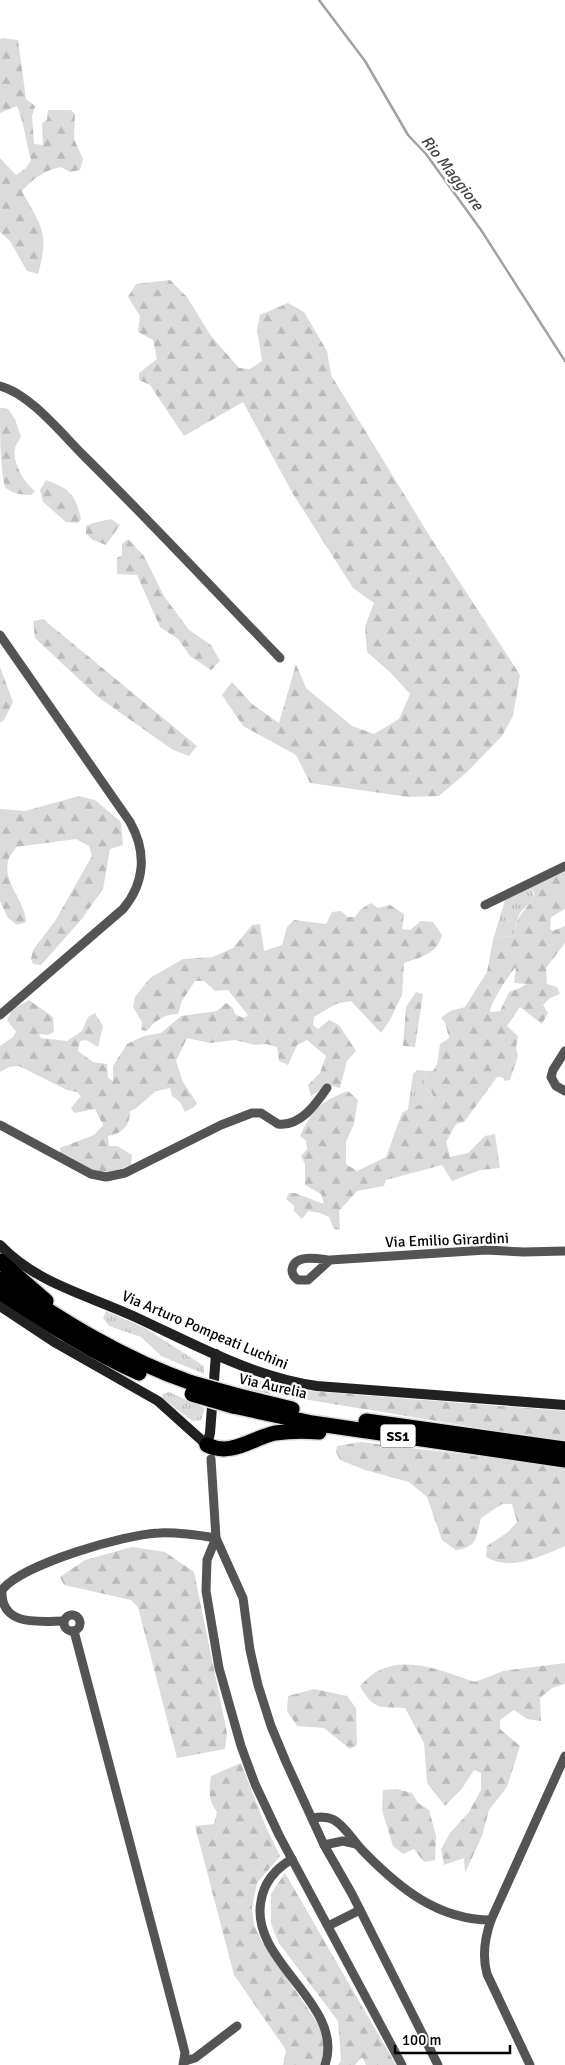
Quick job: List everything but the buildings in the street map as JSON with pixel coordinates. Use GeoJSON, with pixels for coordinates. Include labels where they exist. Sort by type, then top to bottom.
{"type":"FeatureCollection","features":[{"type":"Feature","properties":{"kind":"highway"},"geometry":{"type":"LineString","coordinates":[[0,1261],[53,1306],[133,1359]]}},
{"type":"Feature","properties":{"kind":"highway","name":"Via Aurelia"},"geometry":{"type":"LineString","coordinates":[[0,1279],[86,1335],[192,1388]]}},
{"type":"Feature","properties":{"kind":"highway","name":"Via Aurelia"},"geometry":{"type":"LineString","coordinates":[[0,1292],[54,1328],[100,1354],[145,1376],[312,1423],[565,1460]]}},
{"type":"Feature","properties":{"kind":"highway","name":"Via Aurelia"},"geometry":{"type":"LineString","coordinates":[[234,1401],[565,1449]]}},
{"type":"Feature","properties":{"kind":"highway"},"geometry":{"type":"LineString","coordinates":[[209,1452],[216,1449],[230,1449],[276,1433],[306,1431],[470,1446]]}},
{"type":"Feature","properties":{"kind":"street"},"geometry":{"type":"LineString","coordinates":[[0,386],[18,393],[38,410],[128,499],[280,658]]}},
{"type":"Feature","properties":{"kind":"street"},"geometry":{"type":"LineString","coordinates":[[0,635],[130,822],[139,844],[142,866],[136,889],[123,909],[0,1015]]}},
{"type":"Feature","properties":{"kind":"street"},"geometry":{"type":"LineString","coordinates":[[486,905],[565,866]]}},
{"type":"Feature","properties":{"kind":"street"},"geometry":{"type":"LineString","coordinates":[[565,1051],[553,1070],[551,1077],[556,1086],[565,1091]]}},
{"type":"Feature","properties":{"kind":"street"},"geometry":{"type":"LineString","coordinates":[[0,1125],[91,1174],[111,1177],[141,1166],[221,1125],[252,1113],[261,1113],[278,1124],[291,1122],[313,1107],[327,1088]]}},
{"type":"Feature","properties":{"kind":"street","name":"Via Arturo Pompeati Luchini"},"geometry":{"type":"LineString","coordinates":[[0,1245],[22,1264],[49,1281],[216,1354],[274,1377],[308,1384],[565,1405]]}},
{"type":"Feature","properties":{"kind":"street","name":"Via Emilio Girardini"},"geometry":{"type":"LineString","coordinates":[[330,1260],[486,1250],[524,1252],[565,1251]]}},
{"type":"Feature","properties":{"kind":"street"},"geometry":{"type":"LineString","coordinates":[[0,1306],[56,1343],[158,1401],[209,1452]]}},
{"type":"Feature","properties":{"kind":"street"},"geometry":{"type":"LineString","coordinates":[[216,1354],[209,1452],[216,1538],[244,1602],[250,1650],[264,1708],[286,1762],[324,1845],[360,1910],[438,2065]]}},
{"type":"Feature","properties":{"kind":"street"},"geometry":{"type":"LineString","coordinates":[[74,1631],[80,1626],[80,1621],[78,1617],[70,1615],[64,1621],[14,1619],[6,1614],[2,1603],[2,1590],[17,1576],[32,1569],[122,1539],[160,1532],[216,1538]]}},
{"type":"Feature","properties":{"kind":"street"},"geometry":{"type":"LineString","coordinates":[[216,1538],[207,1560],[206,1591],[219,1668],[248,1766],[292,1859],[402,2065]]}},
{"type":"Feature","properties":{"kind":"street"},"geometry":{"type":"LineString","coordinates":[[64,1621],[66,1628],[74,1631]]}},
{"type":"Feature","properties":{"kind":"street"},"geometry":{"type":"LineString","coordinates":[[74,1631],[181,2037],[185,2053],[184,2063]]}},
{"type":"Feature","properties":{"kind":"street"},"geometry":{"type":"LineString","coordinates":[[530,2065],[486,1969],[485,1944],[491,1920],[565,1756]]}},
{"type":"Feature","properties":{"kind":"street"},"geometry":{"type":"LineString","coordinates":[[312,1818],[324,1817],[333,1820],[388,1875],[423,1902],[459,1917],[491,1920]]}},
{"type":"Feature","properties":{"kind":"street"},"geometry":{"type":"LineString","coordinates":[[324,1845],[344,1840],[356,1844]]}},
{"type":"Feature","properties":{"kind":"street"},"geometry":{"type":"LineString","coordinates":[[292,1859],[266,1882],[260,1904],[259,1921],[268,1943],[313,2008],[323,2026],[328,2048],[325,2065]]}},
{"type":"Feature","properties":{"kind":"street"},"geometry":{"type":"LineString","coordinates":[[328,1926],[360,1910]]}},
{"type":"Feature","properties":{"kind":"street"},"geometry":{"type":"LineString","coordinates":[[184,2063],[195,2058],[237,2026]]}},
{"type":"Feature","properties":{"kind":"green space"},"geometry":{"type":"Polygon","coordinates":[[[0,39],[18,40],[26,99],[35,106],[32,116],[34,144],[43,145],[42,123],[47,120],[48,110],[71,110],[75,114],[74,139],[83,159],[80,170],[70,172],[61,167],[49,171],[35,179],[22,191],[42,230],[42,260],[38,274],[27,271],[10,241],[0,232],[0,158],[16,175],[26,168],[31,160],[17,106],[0,113],[0,39]]]}},
{"type":"Feature","properties":{"kind":"green space"},"geometry":{"type":"Polygon","coordinates":[[[170,280],[187,297],[211,336],[239,368],[250,369],[262,361],[257,330],[260,315],[288,303],[304,312],[327,351],[331,375],[429,535],[520,675],[513,716],[502,736],[467,772],[439,796],[409,797],[310,783],[296,755],[243,726],[222,695],[232,682],[252,704],[279,723],[296,664],[306,688],[352,726],[374,734],[399,719],[410,694],[391,673],[367,652],[365,626],[374,603],[353,588],[293,494],[243,402],[184,436],[150,385],[139,380],[139,373],[157,359],[153,340],[138,332],[140,316],[128,297],[136,284],[170,280]]]}},
{"type":"Feature","properties":{"kind":"green space"},"geometry":{"type":"Polygon","coordinates":[[[0,408],[8,409],[15,419],[21,437],[15,448],[15,459],[23,478],[35,491],[32,495],[18,494],[6,488],[1,463],[0,408]]]}},
{"type":"Feature","properties":{"kind":"green space"},"geometry":{"type":"Polygon","coordinates":[[[46,480],[61,486],[74,498],[81,519],[78,523],[66,522],[43,502],[40,490],[46,480]]]}},
{"type":"Feature","properties":{"kind":"green space"},"geometry":{"type":"Polygon","coordinates":[[[111,519],[120,525],[106,545],[93,540],[86,534],[86,526],[111,519]]]}},
{"type":"Feature","properties":{"kind":"green space"},"geometry":{"type":"Polygon","coordinates":[[[128,539],[144,556],[164,596],[189,630],[211,645],[220,661],[211,670],[190,656],[178,639],[160,627],[137,575],[117,574],[117,558],[122,555],[122,544],[128,539]]]}},
{"type":"Feature","properties":{"kind":"green space"},"geometry":{"type":"Polygon","coordinates":[[[43,619],[197,746],[189,756],[173,750],[98,697],[35,638],[33,621],[43,619]]]}},
{"type":"Feature","properties":{"kind":"green space"},"geometry":{"type":"Polygon","coordinates":[[[0,667],[13,702],[4,720],[0,723],[0,667]]]}},
{"type":"Feature","properties":{"kind":"green space"},"geometry":{"type":"Polygon","coordinates":[[[79,796],[95,800],[121,822],[123,845],[110,849],[103,889],[81,920],[41,965],[33,964],[31,959],[33,950],[55,921],[92,856],[89,846],[76,839],[16,847],[9,859],[7,869],[11,885],[25,914],[26,922],[17,925],[8,918],[0,901],[0,809],[25,811],[79,796]]]}},
{"type":"Feature","properties":{"kind":"green space"},"geometry":{"type":"Polygon","coordinates":[[[565,871],[565,909],[551,917],[550,929],[553,931],[565,926],[565,943],[546,968],[547,984],[557,987],[560,994],[550,998],[543,1005],[548,1013],[542,1024],[520,1007],[507,1026],[518,1036],[516,1048],[518,1056],[510,1080],[505,1081],[502,1077],[497,1077],[464,1122],[456,1124],[446,1142],[450,1157],[468,1153],[485,1136],[495,1134],[500,1168],[480,1170],[452,1181],[442,1165],[386,1180],[384,1186],[357,1191],[339,1211],[340,1230],[334,1229],[329,1217],[320,1213],[308,1211],[302,1219],[294,1211],[294,1206],[286,1199],[289,1193],[295,1193],[324,1204],[321,1194],[305,1185],[305,1164],[301,1156],[307,1149],[306,1141],[300,1136],[313,1113],[324,1103],[348,1091],[358,1100],[354,1124],[346,1142],[346,1164],[357,1171],[386,1157],[402,1113],[433,1100],[432,1092],[427,1091],[425,1080],[427,1071],[433,1071],[437,1064],[440,1044],[449,1038],[445,1022],[441,1018],[450,1011],[465,1007],[487,972],[493,940],[505,936],[514,937],[518,919],[533,899],[534,893],[529,886],[565,871]],[[516,967],[505,982],[490,1012],[500,1011],[509,992],[526,984],[514,983],[516,967]]]}},
{"type":"Feature","properties":{"kind":"green space"},"geometry":{"type":"Polygon","coordinates":[[[529,886],[533,898],[520,913],[514,937],[505,936],[493,940],[505,900],[508,896],[529,886]]]}},
{"type":"Feature","properties":{"kind":"green space"},"geometry":{"type":"Polygon","coordinates":[[[371,903],[378,908],[390,905],[404,914],[402,929],[410,930],[421,921],[433,922],[442,935],[436,947],[428,954],[404,963],[402,995],[390,1020],[381,1033],[351,1001],[336,1004],[314,1017],[313,1025],[318,1029],[329,1020],[339,1025],[356,1051],[347,1061],[340,1088],[328,1085],[311,1096],[308,1085],[320,1073],[326,1056],[307,1040],[297,1045],[288,1065],[279,1061],[277,1047],[266,1044],[255,1045],[235,1040],[210,1043],[187,1038],[176,1061],[183,1082],[197,1103],[185,1112],[180,1102],[172,1096],[170,1088],[156,1091],[130,1111],[129,1121],[122,1131],[108,1136],[109,1146],[117,1146],[132,1155],[131,1165],[102,1172],[87,1168],[61,1154],[60,1148],[94,1135],[103,1125],[95,1109],[74,1113],[71,1108],[81,1096],[77,1092],[67,1090],[19,1066],[9,1067],[0,1072],[0,1046],[13,1037],[16,1032],[7,1020],[12,1010],[29,1000],[53,1017],[54,1032],[48,1035],[39,1034],[41,1038],[67,1041],[82,1031],[88,1017],[95,1013],[103,1026],[98,1047],[86,1040],[80,1041],[78,1051],[93,1062],[107,1064],[108,1078],[113,1081],[113,1066],[127,1044],[144,1036],[161,1033],[181,1016],[217,1011],[226,1003],[232,1007],[236,1015],[244,1018],[248,1015],[228,990],[215,991],[204,981],[195,981],[182,1001],[178,1014],[160,1019],[147,1031],[141,1030],[142,1022],[133,1007],[135,997],[150,978],[183,959],[213,957],[233,948],[252,925],[260,924],[264,951],[282,945],[287,927],[294,920],[326,924],[332,912],[341,911],[348,917],[355,917],[361,909],[371,903]]]}},
{"type":"Feature","properties":{"kind":"green space"},"geometry":{"type":"Polygon","coordinates":[[[416,992],[423,994],[415,1047],[403,1046],[406,1007],[416,992]]]}},
{"type":"Feature","properties":{"kind":"green space"},"geometry":{"type":"Polygon","coordinates":[[[417,1070],[427,1071],[425,1080],[427,1091],[432,1092],[433,1100],[408,1109],[413,1074],[417,1070]]]}},
{"type":"Feature","properties":{"kind":"green space"},"geometry":{"type":"Polygon","coordinates":[[[106,1311],[145,1328],[204,1366],[204,1374],[161,1356],[141,1337],[109,1326],[103,1318],[106,1311]]]}},
{"type":"Feature","properties":{"kind":"green space"},"geometry":{"type":"Polygon","coordinates":[[[248,1378],[297,1390],[565,1411],[565,1442],[254,1391],[244,1387],[243,1383],[248,1378]]]}},
{"type":"Feature","properties":{"kind":"green space"},"geometry":{"type":"Polygon","coordinates":[[[169,1392],[205,1408],[201,1420],[193,1421],[163,1399],[162,1394],[169,1392]]]}},
{"type":"Feature","properties":{"kind":"green space"},"geometry":{"type":"Polygon","coordinates":[[[360,1442],[510,1460],[565,1469],[565,1546],[536,1558],[516,1563],[496,1561],[486,1557],[487,1546],[508,1532],[517,1522],[512,1504],[502,1504],[481,1518],[477,1536],[472,1544],[463,1549],[456,1550],[442,1540],[427,1497],[409,1482],[365,1470],[340,1460],[336,1452],[337,1446],[360,1442]]]}},
{"type":"Feature","properties":{"kind":"green space"},"geometry":{"type":"Polygon","coordinates":[[[132,1547],[165,1552],[194,1572],[227,1733],[225,1749],[177,1758],[138,1607],[131,1600],[64,1585],[60,1577],[85,1560],[132,1547]]]}},
{"type":"Feature","properties":{"kind":"green space"},"geometry":{"type":"Polygon","coordinates":[[[565,1663],[565,1684],[552,1688],[540,1698],[541,1721],[527,1719],[514,1710],[500,1720],[500,1729],[520,1746],[507,1787],[489,1810],[482,1836],[465,1873],[464,1858],[444,1865],[441,1849],[450,1833],[469,1812],[481,1790],[481,1773],[474,1770],[463,1787],[445,1806],[427,1783],[424,1743],[405,1708],[378,1706],[369,1699],[360,1686],[375,1672],[390,1666],[414,1665],[427,1667],[475,1682],[503,1671],[565,1663]]]}},
{"type":"Feature","properties":{"kind":"green space"},"geometry":{"type":"Polygon","coordinates":[[[314,1689],[347,1696],[356,1708],[357,1745],[350,1749],[324,1728],[297,1726],[287,1711],[288,1696],[314,1689]]]}},
{"type":"Feature","properties":{"kind":"green space"},"geometry":{"type":"Polygon","coordinates":[[[241,1763],[265,1825],[280,1856],[257,1883],[252,1907],[254,1925],[262,1942],[317,2022],[324,2037],[321,2065],[283,2065],[286,2050],[234,1975],[195,1826],[214,1824],[217,1812],[212,1804],[210,1795],[211,1776],[241,1763]]]}},
{"type":"Feature","properties":{"kind":"green space"},"geometry":{"type":"Polygon","coordinates":[[[397,1789],[412,1793],[418,1803],[429,1810],[436,1836],[435,1860],[424,1862],[414,1849],[403,1854],[393,1846],[382,1810],[383,1790],[397,1789]]]}},
{"type":"Feature","properties":{"kind":"green space"},"geometry":{"type":"Polygon","coordinates":[[[285,1873],[396,2065],[366,2065],[362,2057],[355,2065],[338,2065],[341,2061],[338,2021],[278,1942],[271,1923],[271,1894],[285,1873]]]}},
{"type":"Feature","properties":{"kind":"waterway","name":"Rio Maggiore"},"geometry":{"type":"LineString","coordinates":[[319,0],[365,61],[408,135],[426,154],[481,230],[565,361]]}}]}
